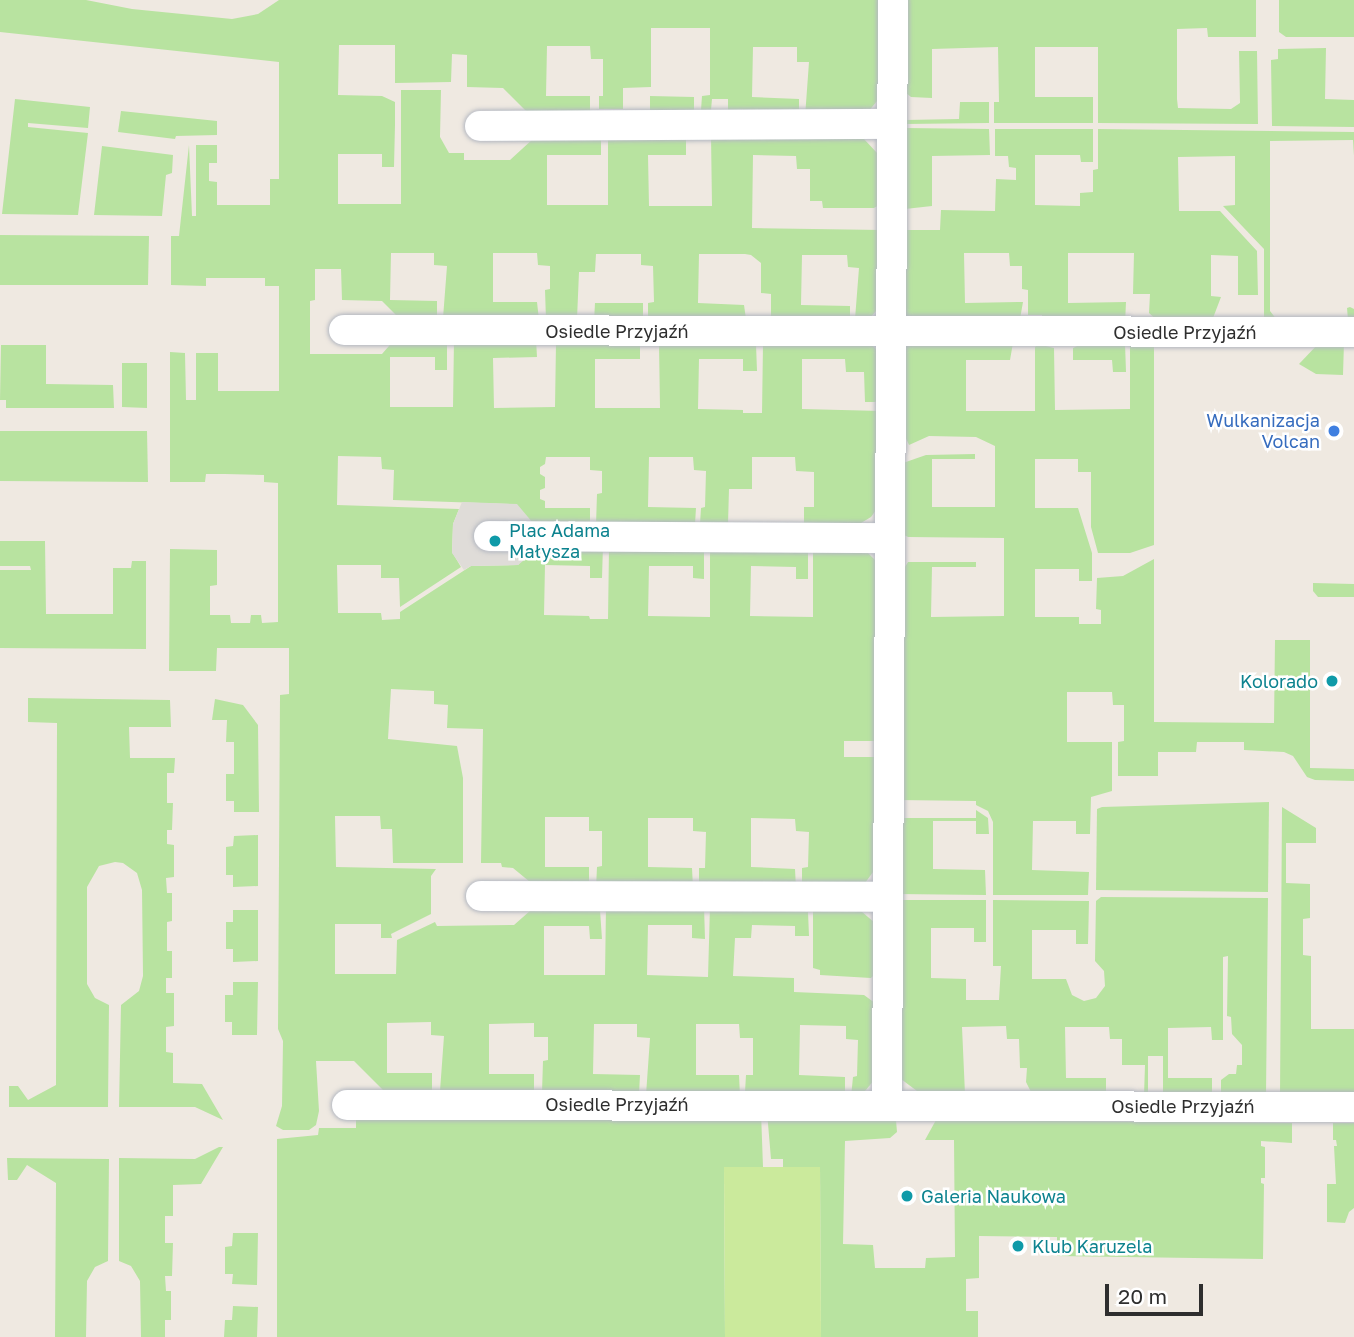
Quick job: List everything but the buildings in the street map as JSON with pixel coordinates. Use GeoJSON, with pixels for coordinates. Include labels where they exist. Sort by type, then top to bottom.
{"type":"FeatureCollection","features":[{"type":"Feature","properties":{"kind":"street"},"geometry":{"type":"LineString","coordinates":[[887,1104],[893,0]]}},
{"type":"Feature","properties":{"kind":"street"},"geometry":{"type":"LineString","coordinates":[[480,126],[892,124]]}},
{"type":"Feature","properties":{"kind":"street","name":"Osiedle Przyjaźń"},"geometry":{"type":"LineString","coordinates":[[344,330],[1354,332]]}},
{"type":"Feature","properties":{"kind":"street"},"geometry":{"type":"LineString","coordinates":[[489,536],[890,538]]}},
{"type":"Feature","properties":{"kind":"street"},"geometry":{"type":"LineString","coordinates":[[481,896],[888,897]]}},
{"type":"Feature","properties":{"kind":"street","name":"Osiedle Przyjaźń"},"geometry":{"type":"LineString","coordinates":[[347,1105],[1354,1107]]}},
{"type":"Feature","properties":{"kind":"green space"},"geometry":{"type":"Polygon","coordinates":[[[0,0],[86,0],[132,9],[232,19],[258,14],[279,0],[882,0],[880,94],[868,112],[805,117],[809,62],[797,62],[797,47],[753,47],[752,97],[799,99],[799,116],[728,111],[728,99],[712,99],[711,110],[701,110],[702,96],[710,95],[710,28],[651,28],[651,87],[623,88],[623,109],[599,109],[599,96],[603,96],[603,59],[591,59],[590,46],[547,46],[546,96],[590,96],[590,115],[529,114],[503,88],[467,87],[467,55],[452,54],[451,82],[395,83],[395,45],[339,45],[338,95],[382,96],[395,102],[395,125],[394,167],[382,167],[382,154],[338,154],[338,204],[401,204],[401,90],[441,90],[440,137],[449,153],[464,153],[464,160],[510,160],[534,138],[601,136],[601,155],[547,155],[547,205],[608,205],[608,136],[686,136],[686,155],[648,155],[649,206],[712,206],[711,136],[857,136],[864,139],[878,154],[881,204],[874,208],[823,208],[822,201],[810,201],[810,169],[797,169],[796,156],[753,155],[752,228],[881,230],[877,310],[869,319],[855,319],[859,268],[848,267],[847,255],[802,255],[801,305],[850,306],[850,324],[771,319],[771,294],[761,293],[761,263],[745,254],[699,254],[698,303],[744,305],[746,319],[648,322],[648,303],[654,302],[653,266],[641,265],[641,254],[596,254],[595,272],[579,272],[577,319],[546,320],[545,290],[550,289],[550,266],[538,265],[537,253],[493,253],[493,302],[537,302],[539,320],[443,318],[447,266],[434,265],[434,253],[391,253],[390,300],[437,301],[437,318],[399,318],[382,301],[342,300],[341,269],[315,269],[315,300],[310,301],[310,354],[382,354],[395,339],[447,342],[447,370],[435,370],[435,357],[390,357],[390,407],[453,407],[454,339],[536,339],[537,357],[493,358],[494,408],[555,407],[556,343],[640,343],[640,359],[595,359],[595,408],[660,408],[659,344],[756,344],[757,371],[743,371],[743,359],[699,359],[698,409],[743,410],[743,413],[762,413],[763,344],[870,343],[876,349],[879,354],[880,399],[875,402],[865,402],[864,372],[846,372],[845,359],[802,359],[802,409],[881,411],[876,510],[871,517],[856,526],[804,524],[804,507],[814,507],[814,472],[796,471],[795,457],[752,457],[752,489],[729,489],[728,524],[700,524],[701,508],[705,507],[706,471],[694,470],[693,457],[649,457],[648,507],[696,508],[695,524],[596,525],[597,494],[602,493],[602,471],[590,470],[590,457],[546,457],[545,464],[540,467],[540,474],[545,477],[545,488],[540,490],[540,499],[545,501],[545,508],[590,508],[590,526],[534,526],[510,504],[393,500],[394,470],[382,469],[381,457],[338,456],[337,505],[459,509],[453,524],[452,552],[461,567],[400,607],[399,578],[381,578],[381,565],[337,565],[338,613],[381,613],[382,620],[400,619],[400,612],[471,566],[518,565],[535,547],[603,545],[602,578],[590,578],[590,566],[545,565],[544,615],[589,616],[590,619],[608,619],[609,548],[704,546],[704,579],[693,578],[693,566],[649,566],[648,616],[710,617],[710,545],[808,545],[808,579],[796,579],[796,567],[751,566],[750,616],[813,617],[813,545],[867,552],[876,561],[880,735],[874,741],[844,741],[844,757],[874,757],[880,763],[876,868],[865,883],[802,889],[802,868],[808,867],[809,832],[796,831],[795,819],[751,818],[751,867],[795,869],[796,888],[699,888],[699,868],[705,868],[706,832],[693,831],[693,818],[648,818],[648,867],[692,868],[693,888],[596,888],[597,867],[602,866],[602,831],[589,831],[589,817],[545,817],[545,867],[589,867],[589,887],[530,882],[513,868],[502,867],[501,863],[481,863],[483,729],[447,728],[448,705],[434,704],[434,691],[391,689],[388,739],[457,746],[463,778],[463,863],[393,863],[392,829],[381,829],[380,816],[335,816],[336,867],[436,869],[431,876],[431,914],[391,934],[392,938],[381,938],[381,924],[335,924],[335,974],[396,974],[397,940],[435,922],[437,926],[514,925],[531,910],[600,910],[602,939],[590,939],[589,926],[544,926],[544,975],[605,975],[606,906],[704,906],[705,939],[692,938],[692,925],[648,925],[647,975],[708,977],[710,906],[808,912],[809,936],[795,936],[795,926],[752,925],[751,938],[735,938],[733,976],[794,978],[794,992],[864,995],[879,1006],[875,1079],[865,1091],[851,1097],[853,1077],[857,1076],[858,1040],[846,1039],[846,1026],[800,1025],[799,1075],[845,1077],[845,1093],[745,1092],[746,1075],[753,1075],[753,1038],[740,1038],[739,1024],[696,1024],[696,1075],[739,1075],[740,1096],[646,1095],[650,1038],[637,1037],[637,1024],[594,1024],[593,1074],[640,1075],[639,1094],[542,1092],[543,1061],[548,1060],[548,1037],[534,1037],[534,1023],[489,1024],[489,1074],[534,1074],[534,1092],[440,1091],[444,1036],[431,1035],[431,1022],[387,1023],[387,1073],[432,1073],[432,1091],[387,1094],[354,1061],[316,1061],[319,1111],[316,1125],[309,1130],[283,1130],[276,1126],[282,1106],[283,1041],[278,1029],[280,695],[289,694],[289,648],[217,648],[216,671],[169,671],[170,549],[217,550],[217,585],[210,586],[210,615],[230,615],[231,623],[250,623],[251,615],[261,615],[262,623],[278,622],[278,483],[264,482],[264,475],[225,474],[206,474],[205,482],[170,482],[170,352],[185,353],[186,400],[196,400],[196,353],[218,353],[218,391],[279,391],[279,286],[265,286],[265,278],[206,278],[206,286],[171,285],[171,236],[179,236],[189,145],[192,216],[196,216],[196,145],[217,145],[217,163],[209,163],[209,181],[217,182],[217,205],[270,205],[270,179],[279,179],[279,62],[0,32],[0,0]]]}},
{"type":"Feature","properties":{"kind":"green space"},"geometry":{"type":"Polygon","coordinates":[[[908,0],[1256,0],[1256,37],[1208,37],[1207,28],[1177,29],[1177,99],[1178,108],[1231,109],[1240,103],[1239,51],[1257,51],[1258,124],[1098,123],[1098,47],[1035,47],[1035,97],[1093,97],[1093,123],[994,123],[994,102],[999,102],[998,47],[932,49],[932,98],[911,97],[906,93],[908,0]]]}},
{"type":"Feature","properties":{"kind":"green space"},"geometry":{"type":"Polygon","coordinates":[[[1279,0],[1354,0],[1354,37],[1286,37],[1279,32],[1279,0]]]}},
{"type":"Feature","properties":{"kind":"green space"},"geometry":{"type":"Polygon","coordinates":[[[1326,48],[1325,99],[1354,100],[1354,127],[1272,126],[1271,60],[1278,59],[1278,49],[1326,48]]]}},
{"type":"Feature","properties":{"kind":"green space"},"geometry":{"type":"Polygon","coordinates":[[[650,96],[694,97],[694,116],[650,116],[650,96]]]}},
{"type":"Feature","properties":{"kind":"green space"},"geometry":{"type":"Polygon","coordinates":[[[15,99],[90,107],[88,128],[28,123],[28,127],[88,133],[78,215],[2,214],[15,99]]]}},
{"type":"Feature","properties":{"kind":"green space"},"geometry":{"type":"Polygon","coordinates":[[[960,102],[989,102],[989,123],[905,124],[905,120],[959,119],[960,102]]]}},
{"type":"Feature","properties":{"kind":"green space"},"geometry":{"type":"Polygon","coordinates":[[[121,111],[217,121],[217,135],[176,136],[175,139],[118,132],[121,111]]]}},
{"type":"Feature","properties":{"kind":"green space"},"geometry":{"type":"Polygon","coordinates":[[[905,128],[989,129],[990,155],[932,156],[932,206],[905,209],[905,128]]]}},
{"type":"Feature","properties":{"kind":"green space"},"geometry":{"type":"Polygon","coordinates":[[[995,129],[1093,129],[1093,162],[1081,162],[1080,155],[1035,155],[1035,205],[1080,206],[1080,193],[1093,192],[1093,170],[1098,169],[1098,129],[1354,132],[1354,156],[1353,140],[1270,141],[1270,311],[1277,320],[1348,320],[1347,308],[1350,307],[1354,309],[1354,324],[1264,324],[1264,249],[1223,206],[1235,205],[1235,156],[1178,157],[1179,211],[1220,211],[1257,251],[1258,295],[1238,295],[1238,256],[1211,255],[1211,296],[1221,297],[1213,318],[1160,323],[1149,313],[1150,294],[1133,294],[1134,253],[1068,253],[1068,303],[1126,302],[1125,324],[1042,324],[1042,315],[1028,315],[1028,290],[1022,289],[1022,266],[1010,266],[1009,253],[964,253],[965,303],[1023,302],[1020,319],[906,316],[902,311],[900,230],[940,230],[941,210],[995,211],[996,179],[1016,180],[1016,168],[1009,167],[1008,156],[995,156],[995,129]]]}},
{"type":"Feature","properties":{"kind":"green space"},"geometry":{"type":"Polygon","coordinates":[[[102,146],[173,155],[172,173],[166,175],[162,216],[94,215],[102,146]]]}},
{"type":"Feature","properties":{"kind":"green space"},"geometry":{"type":"Polygon","coordinates":[[[0,235],[149,236],[148,285],[0,285],[0,235]]]}},
{"type":"Feature","properties":{"kind":"green space"},"geometry":{"type":"Polygon","coordinates":[[[595,303],[643,303],[643,323],[594,322],[595,303]]]}},
{"type":"Feature","properties":{"kind":"green space"},"geometry":{"type":"Polygon","coordinates":[[[1344,342],[1343,375],[1316,374],[1299,364],[1319,343],[1344,342]]]}},
{"type":"Feature","properties":{"kind":"green space"},"geometry":{"type":"Polygon","coordinates":[[[1013,343],[1010,360],[966,360],[966,411],[1035,411],[1035,347],[1038,344],[1054,348],[1055,410],[1130,409],[1130,343],[1154,343],[1154,545],[1130,553],[1098,553],[1091,527],[1091,472],[1078,472],[1078,459],[1035,459],[1035,508],[1078,508],[1092,553],[1092,581],[1079,581],[1079,569],[1035,569],[1035,617],[1079,617],[1079,624],[1101,624],[1101,610],[1096,609],[1097,578],[1123,576],[1154,559],[1154,722],[1274,723],[1275,640],[1310,640],[1310,768],[1354,769],[1354,781],[1315,780],[1307,777],[1293,756],[1284,752],[1244,750],[1244,742],[1197,742],[1196,752],[1158,752],[1158,776],[1118,776],[1118,742],[1124,741],[1124,705],[1113,705],[1112,692],[1067,692],[1067,742],[1112,742],[1112,791],[1091,797],[1090,834],[1076,834],[1076,821],[1033,821],[1032,870],[1089,872],[1088,895],[993,895],[993,822],[988,811],[976,805],[976,801],[898,800],[905,567],[908,562],[976,562],[976,567],[932,567],[931,617],[1004,616],[1004,538],[908,537],[898,532],[903,463],[926,455],[975,454],[975,459],[932,459],[932,507],[995,507],[995,446],[976,437],[929,436],[909,445],[904,434],[904,348],[909,344],[1013,343]]]}},
{"type":"Feature","properties":{"kind":"green space"},"geometry":{"type":"Polygon","coordinates":[[[1083,343],[1125,343],[1126,372],[1113,372],[1112,360],[1073,360],[1073,348],[1083,343]]]}},
{"type":"Feature","properties":{"kind":"green space"},"geometry":{"type":"Polygon","coordinates":[[[1,345],[46,345],[46,384],[113,385],[114,408],[6,408],[6,400],[0,400],[1,345]]]}},
{"type":"Feature","properties":{"kind":"green space"},"geometry":{"type":"Polygon","coordinates":[[[122,363],[147,363],[147,408],[122,407],[122,363]]]}},
{"type":"Feature","properties":{"kind":"green space"},"geometry":{"type":"Polygon","coordinates":[[[0,431],[147,431],[148,482],[0,481],[0,431]]]}},
{"type":"Feature","properties":{"kind":"green space"},"geometry":{"type":"Polygon","coordinates":[[[0,541],[45,541],[46,614],[113,614],[113,568],[131,568],[132,561],[146,561],[146,649],[0,648],[0,570],[31,570],[30,566],[0,566],[0,541]]]}},
{"type":"Feature","properties":{"kind":"green space"},"geometry":{"type":"Polygon","coordinates":[[[1313,583],[1354,584],[1354,597],[1318,597],[1313,591],[1313,583]]]}},
{"type":"Feature","properties":{"kind":"green space"},"geometry":{"type":"Polygon","coordinates":[[[28,698],[170,700],[171,727],[129,727],[130,758],[175,758],[174,773],[167,773],[167,803],[173,803],[172,830],[167,830],[167,844],[174,845],[174,877],[166,878],[167,893],[172,893],[172,921],[167,922],[167,951],[172,951],[172,978],[166,978],[166,993],[174,993],[174,1026],[166,1027],[166,1052],[173,1053],[173,1083],[202,1084],[223,1120],[195,1107],[119,1107],[121,1005],[139,991],[143,976],[142,890],[137,873],[123,863],[115,862],[99,866],[87,887],[87,984],[95,998],[109,1005],[108,1107],[9,1107],[9,1086],[18,1086],[28,1100],[56,1085],[57,723],[28,722],[28,698]]]}},
{"type":"Feature","properties":{"kind":"green space"},"geometry":{"type":"Polygon","coordinates":[[[215,699],[243,705],[258,725],[259,812],[234,812],[234,801],[226,801],[226,774],[234,774],[234,742],[226,742],[227,720],[212,720],[215,699]]]}},
{"type":"Feature","properties":{"kind":"green space"},"geometry":{"type":"Polygon","coordinates":[[[1269,802],[1268,892],[1096,890],[1097,809],[1269,802]]]}},
{"type":"Feature","properties":{"kind":"green space"},"geometry":{"type":"Polygon","coordinates":[[[1282,807],[1316,828],[1316,843],[1286,843],[1286,883],[1310,884],[1310,918],[1303,919],[1303,955],[1311,956],[1311,1029],[1354,1029],[1354,1096],[1280,1096],[1282,807]]]}},
{"type":"Feature","properties":{"kind":"green space"},"geometry":{"type":"Polygon","coordinates":[[[976,810],[988,818],[989,834],[976,834],[976,821],[933,821],[933,869],[985,870],[986,895],[897,894],[898,818],[976,818],[976,810]]]}},
{"type":"Feature","properties":{"kind":"green space"},"geometry":{"type":"Polygon","coordinates":[[[258,835],[258,886],[233,887],[233,875],[226,875],[226,847],[233,846],[234,836],[258,835]]]}},
{"type":"Feature","properties":{"kind":"green space"},"geometry":{"type":"Polygon","coordinates":[[[1101,897],[1268,898],[1266,1096],[1221,1095],[1221,1080],[1229,1074],[1236,1074],[1237,1065],[1242,1065],[1242,1045],[1232,1034],[1231,1017],[1227,1016],[1228,956],[1223,957],[1223,1040],[1212,1040],[1211,1027],[1168,1028],[1168,1078],[1212,1078],[1212,1096],[1163,1095],[1163,1056],[1148,1056],[1148,1095],[1144,1095],[1145,1065],[1122,1065],[1122,1039],[1110,1039],[1109,1027],[1065,1027],[1066,1078],[1106,1078],[1106,1095],[1032,1094],[1026,1082],[1027,1068],[1020,1068],[1019,1039],[1007,1039],[1006,1026],[962,1027],[965,1094],[917,1091],[901,1079],[896,900],[986,900],[986,942],[974,942],[974,928],[931,928],[931,978],[966,979],[966,1000],[999,1000],[1001,966],[993,966],[993,900],[1089,901],[1088,944],[1076,944],[1076,930],[1032,930],[1032,979],[1066,979],[1072,995],[1084,1001],[1096,998],[1105,986],[1104,971],[1095,961],[1096,901],[1101,897]]]}},
{"type":"Feature","properties":{"kind":"green space"},"geometry":{"type":"Polygon","coordinates":[[[813,907],[861,911],[875,923],[879,970],[871,978],[820,975],[820,970],[813,968],[813,907]]]}},
{"type":"Feature","properties":{"kind":"green space"},"geometry":{"type":"Polygon","coordinates":[[[233,910],[258,910],[258,961],[233,962],[233,949],[226,949],[226,922],[233,922],[233,910]]]}},
{"type":"Feature","properties":{"kind":"green space"},"geometry":{"type":"Polygon","coordinates":[[[233,982],[258,982],[257,1035],[232,1035],[232,1022],[225,1022],[225,995],[233,995],[233,982]]]}},
{"type":"Feature","properties":{"kind":"green space"},"geometry":{"type":"Polygon","coordinates":[[[356,1112],[761,1112],[763,1167],[724,1168],[725,1337],[277,1337],[277,1139],[318,1135],[319,1128],[356,1128],[356,1112]]]}},
{"type":"Feature","properties":{"kind":"green space"},"geometry":{"type":"Polygon","coordinates":[[[767,1112],[896,1120],[897,1132],[890,1138],[845,1141],[843,1244],[873,1245],[875,1268],[925,1268],[926,1258],[955,1257],[954,1140],[925,1140],[936,1120],[1292,1123],[1292,1143],[1261,1141],[1261,1146],[1265,1147],[1265,1178],[1261,1178],[1261,1183],[1264,1184],[1263,1259],[1057,1256],[1057,1237],[979,1236],[979,1278],[966,1279],[966,1311],[978,1311],[978,1337],[821,1337],[820,1167],[783,1167],[783,1159],[771,1159],[767,1112]]]}},
{"type":"Feature","properties":{"kind":"green space"},"geometry":{"type":"Polygon","coordinates":[[[1333,1123],[1354,1123],[1354,1208],[1349,1212],[1345,1223],[1327,1222],[1327,1184],[1336,1184],[1334,1146],[1337,1146],[1336,1140],[1333,1140],[1333,1123]]]}},
{"type":"Feature","properties":{"kind":"green space"},"geometry":{"type":"Polygon","coordinates":[[[223,1147],[201,1184],[173,1185],[173,1216],[165,1216],[165,1243],[173,1243],[172,1276],[165,1276],[166,1291],[171,1291],[171,1320],[165,1320],[165,1337],[141,1337],[140,1281],[131,1266],[119,1261],[119,1158],[195,1159],[223,1147]]]}},
{"type":"Feature","properties":{"kind":"green space"},"geometry":{"type":"Polygon","coordinates":[[[7,1158],[109,1159],[108,1261],[95,1267],[87,1281],[86,1337],[55,1337],[56,1183],[27,1165],[17,1180],[8,1180],[7,1158]]]}},
{"type":"Feature","properties":{"kind":"green space"},"geometry":{"type":"Polygon","coordinates":[[[724,1167],[820,1167],[821,1337],[725,1337],[724,1167]]]}},
{"type":"Feature","properties":{"kind":"green space"},"geometry":{"type":"Polygon","coordinates":[[[233,1233],[258,1233],[257,1285],[232,1284],[233,1274],[225,1274],[225,1247],[232,1246],[233,1233]]]}},
{"type":"Feature","properties":{"kind":"green space"},"geometry":{"type":"Polygon","coordinates":[[[233,1306],[258,1307],[257,1337],[224,1337],[225,1320],[232,1320],[233,1306]]]}},
{"type":"Feature","properties":{"kind":"shaded area","name":"Plac Adama Małysza"},"geometry":{"type":"Polygon","coordinates":[[[462,502],[517,504],[533,523],[539,548],[518,565],[471,566],[464,570],[452,553],[453,524],[462,502]]]}},
{"type":"Feature","properties":{"kind":"place","name":"Wulkanizacja Volcan"},"geometry":{"type":"Point","coordinates":[1334,431]}},
{"type":"Feature","properties":{"kind":"place","name":"Plac Adama Małysza"},"geometry":{"type":"Point","coordinates":[495,541]}},
{"type":"Feature","properties":{"kind":"place","name":"Kolorado"},"geometry":{"type":"Point","coordinates":[1332,681]}},
{"type":"Feature","properties":{"kind":"place","name":"Galeria Naukowa"},"geometry":{"type":"Point","coordinates":[907,1196]}},
{"type":"Feature","properties":{"kind":"place","name":"Klub Karuzela"},"geometry":{"type":"Point","coordinates":[1018,1246]}}]}
